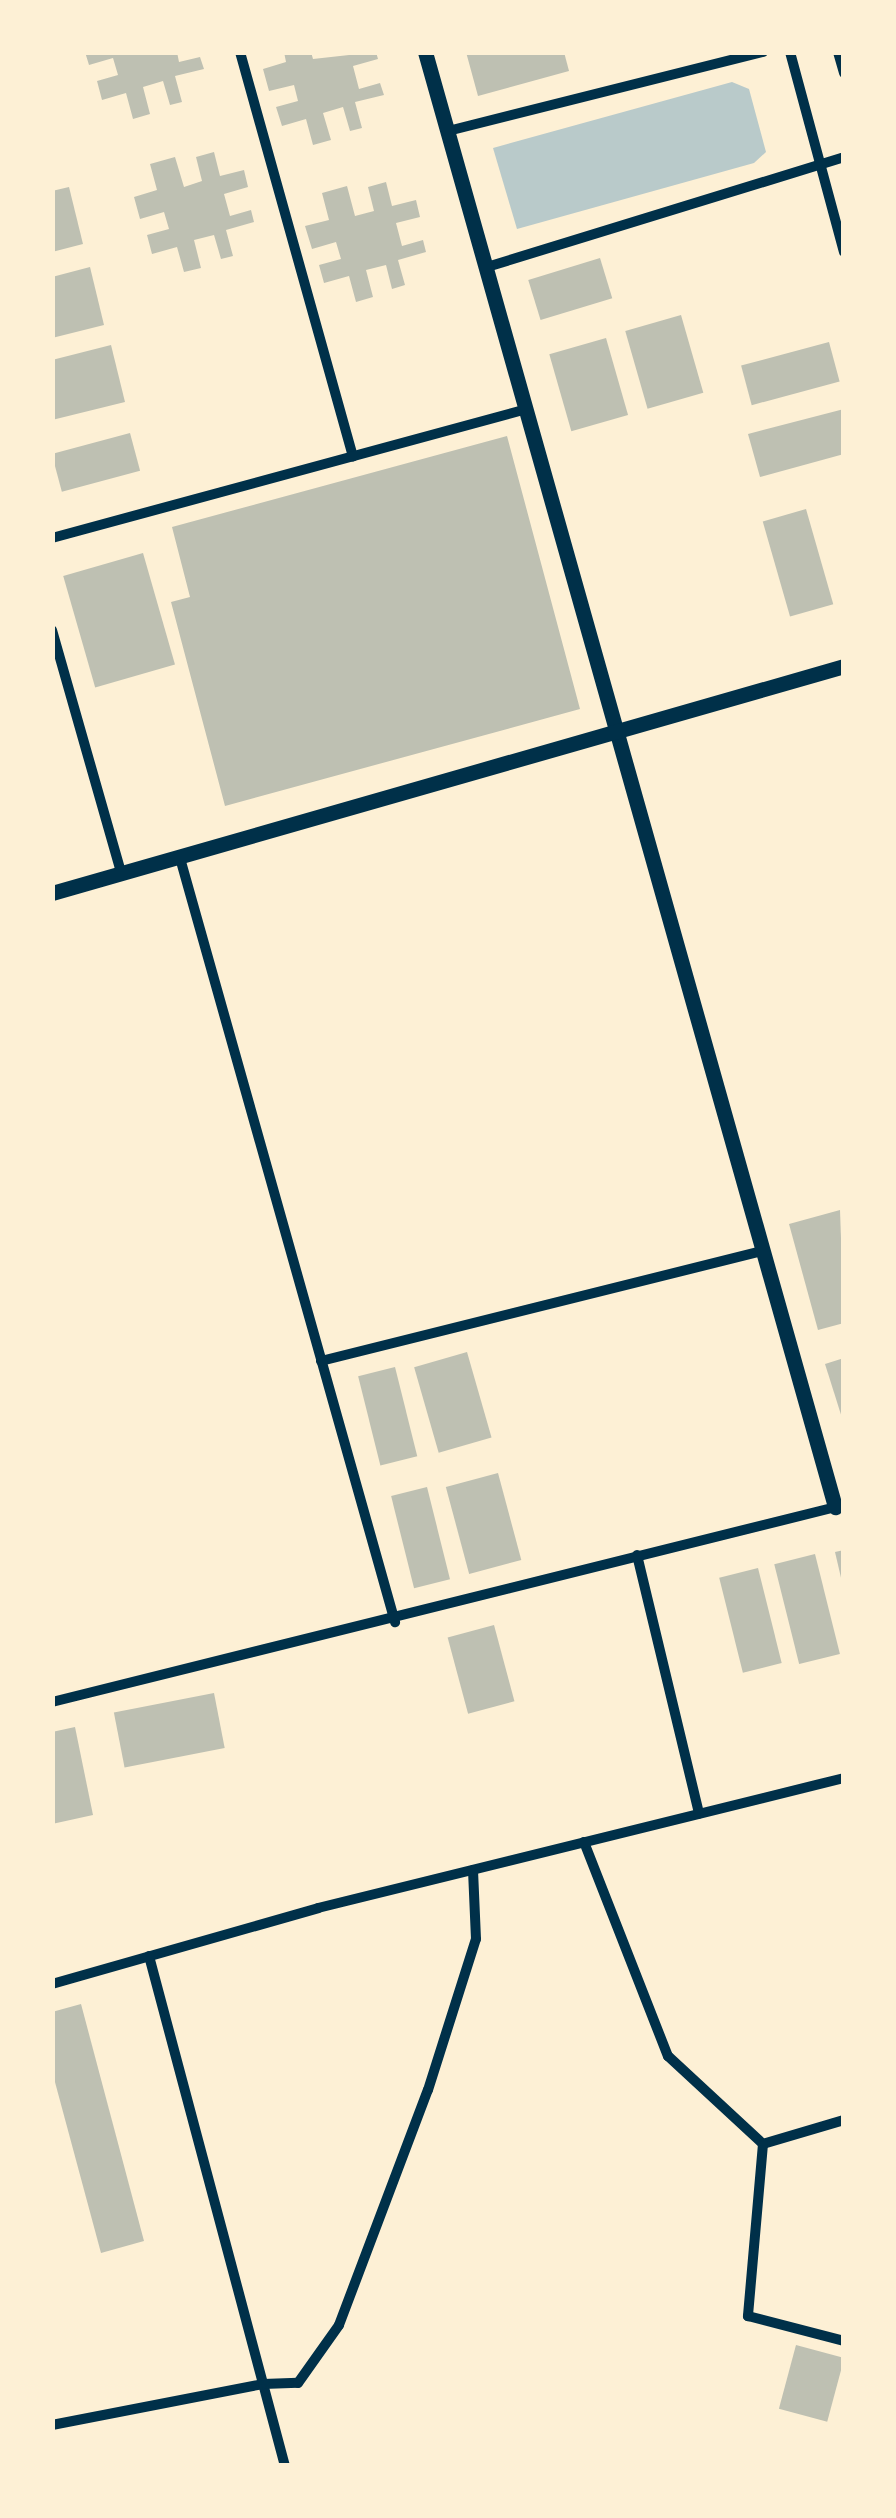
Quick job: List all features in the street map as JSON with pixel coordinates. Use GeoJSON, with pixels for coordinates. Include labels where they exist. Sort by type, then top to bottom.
{"type":"FeatureCollection","features":[{"type":"Feature","properties":{"kind":"street"},"geometry":{"type":"LineString","coordinates":[[240,52],[353,456]]}},
{"type":"Feature","properties":{"kind":"street"},"geometry":{"type":"LineString","coordinates":[[52,1702],[395,1622],[637,1555],[839,1506],[763,1250],[426,52]]}},
{"type":"Feature","properties":{"kind":"street"},"geometry":{"type":"LineString","coordinates":[[448,131],[763,52]]}},
{"type":"Feature","properties":{"kind":"street"},"geometry":{"type":"LineString","coordinates":[[790,52],[844,252]]}},
{"type":"Feature","properties":{"kind":"street"},"geometry":{"type":"LineString","coordinates":[[838,52],[844,74]]}},
{"type":"Feature","properties":{"kind":"street"},"geometry":{"type":"LineString","coordinates":[[487,267],[844,157]]}},
{"type":"Feature","properties":{"kind":"street"},"geometry":{"type":"LineString","coordinates":[[52,538],[527,409]]}},
{"type":"Feature","properties":{"kind":"street"},"geometry":{"type":"LineString","coordinates":[[52,630],[122,875]]}},
{"type":"Feature","properties":{"kind":"street"},"geometry":{"type":"LineString","coordinates":[[52,893],[844,666]]}},
{"type":"Feature","properties":{"kind":"street"},"geometry":{"type":"LineString","coordinates":[[180,858],[395,1622]]}},
{"type":"Feature","properties":{"kind":"street"},"geometry":{"type":"LineString","coordinates":[[321,1361],[763,1250]]}},
{"type":"Feature","properties":{"kind":"street"},"geometry":{"type":"LineString","coordinates":[[637,1555],[699,1814]]}},
{"type":"Feature","properties":{"kind":"street"},"geometry":{"type":"LineString","coordinates":[[52,1984],[473,1870],[844,1778]]}},
{"type":"Feature","properties":{"kind":"street"},"geometry":{"type":"LineString","coordinates":[[584,1842],[668,2056],[764,2144]]}},
{"type":"Feature","properties":{"kind":"street"},"geometry":{"type":"LineString","coordinates":[[52,2424],[263,2384],[298,2383],[340,2325],[476,1939],[473,1870]]}},
{"type":"Feature","properties":{"kind":"street"},"geometry":{"type":"LineString","coordinates":[[149,1956],[284,2466]]}},
{"type":"Feature","properties":{"kind":"street"},"geometry":{"type":"LineString","coordinates":[[764,2144],[844,2120]]}},
{"type":"Feature","properties":{"kind":"street"},"geometry":{"type":"LineString","coordinates":[[764,2144],[748,2316],[844,2341]]}},
{"type":"Feature","properties":{"kind":"shaded area"},"geometry":{"type":"Polygon","coordinates":[[[732,82],[749,89],[766,152],[754,163],[517,229],[493,148],[732,82]]]}},
{"type":"Feature","properties":{"kind":"building"},"geometry":{"type":"Polygon","coordinates":[[[85,52],[177,52],[179,62],[200,57],[204,69],[175,76],[182,102],[170,105],[163,81],[143,87],[150,114],[133,119],[126,93],[102,100],[97,81],[118,75],[113,58],[89,65],[85,52]]]}},
{"type":"Feature","properties":{"kind":"building"},"geometry":{"type":"Polygon","coordinates":[[[284,52],[311,52],[313,59],[376,52],[378,59],[353,66],[359,89],[380,83],[384,95],[355,102],[362,128],[350,131],[343,107],[323,113],[331,140],[313,145],[306,119],[282,126],[276,107],[298,101],[294,85],[269,91],[263,69],[286,62],[284,52]]]}},
{"type":"Feature","properties":{"kind":"building"},"geometry":{"type":"Polygon","coordinates":[[[466,52],[564,52],[569,71],[478,96],[466,52]]]}},
{"type":"Feature","properties":{"kind":"building"},"geometry":{"type":"Polygon","coordinates":[[[214,152],[220,176],[244,170],[248,187],[224,194],[230,216],[251,210],[254,222],[226,230],[233,256],[221,259],[214,235],[194,240],[201,268],[184,272],[177,247],[152,254],[147,235],[169,229],[164,212],[140,219],[134,197],[157,190],[150,164],[175,157],[184,187],[202,181],[196,157],[214,152]]]}},
{"type":"Feature","properties":{"kind":"building"},"geometry":{"type":"Polygon","coordinates":[[[386,182],[392,206],[416,200],[420,217],[396,223],[402,246],[423,240],[426,252],[398,260],[405,285],[392,289],[386,265],[366,270],[373,297],[356,302],[349,276],[324,283],[319,265],[341,259],[336,242],[312,249],[305,226],[329,220],[322,193],[347,186],[355,216],[374,211],[368,187],[386,182]]]}},
{"type":"Feature","properties":{"kind":"building"},"geometry":{"type":"Polygon","coordinates":[[[69,187],[83,244],[52,252],[52,191],[69,187]]]}},
{"type":"Feature","properties":{"kind":"building"},"geometry":{"type":"Polygon","coordinates":[[[600,258],[612,298],[541,320],[528,280],[600,258]]]}},
{"type":"Feature","properties":{"kind":"building"},"geometry":{"type":"Polygon","coordinates":[[[90,267],[104,325],[52,338],[52,277],[90,267]]]}},
{"type":"Feature","properties":{"kind":"building"},"geometry":{"type":"Polygon","coordinates":[[[681,315],[703,393],[648,409],[625,331],[681,315]]]}},
{"type":"Feature","properties":{"kind":"building"},"geometry":{"type":"Polygon","coordinates":[[[606,338],[628,415],[571,431],[549,354],[606,338]]]}},
{"type":"Feature","properties":{"kind":"building"},"geometry":{"type":"Polygon","coordinates":[[[829,342],[840,382],[752,405],[741,366],[829,342]]]}},
{"type":"Feature","properties":{"kind":"building"},"geometry":{"type":"Polygon","coordinates":[[[111,345],[125,402],[52,420],[52,360],[111,345]]]}},
{"type":"Feature","properties":{"kind":"building"},"geometry":{"type":"Polygon","coordinates":[[[844,409],[844,454],[760,477],[748,434],[844,409]]]}},
{"type":"Feature","properties":{"kind":"building"},"geometry":{"type":"Polygon","coordinates":[[[130,433],[140,471],[62,492],[52,454],[130,433]]]}},
{"type":"Feature","properties":{"kind":"building"},"geometry":{"type":"Polygon","coordinates":[[[507,436],[580,709],[225,806],[171,602],[190,597],[172,527],[507,436]]]}},
{"type":"Feature","properties":{"kind":"building"},"geometry":{"type":"Polygon","coordinates":[[[806,509],[833,604],[790,617],[763,521],[806,509]]]}},
{"type":"Feature","properties":{"kind":"building"},"geometry":{"type":"Polygon","coordinates":[[[143,553],[175,665],[95,687],[63,576],[143,553]]]}},
{"type":"Feature","properties":{"kind":"building"},"geometry":{"type":"Polygon","coordinates":[[[840,1210],[844,1323],[818,1330],[789,1224],[840,1210]]]}},
{"type":"Feature","properties":{"kind":"building"},"geometry":{"type":"Polygon","coordinates":[[[467,1352],[492,1438],[439,1453],[414,1367],[467,1352]]]}},
{"type":"Feature","properties":{"kind":"building"},"geometry":{"type":"Polygon","coordinates":[[[844,1358],[844,1421],[843,1421],[825,1364],[844,1358]]]}},
{"type":"Feature","properties":{"kind":"building"},"geometry":{"type":"Polygon","coordinates":[[[395,1367],[417,1456],[380,1465],[358,1376],[395,1367]]]}},
{"type":"Feature","properties":{"kind":"building"},"geometry":{"type":"Polygon","coordinates":[[[498,1473],[521,1560],[469,1574],[446,1487],[498,1473]]]}},
{"type":"Feature","properties":{"kind":"building"},"geometry":{"type":"Polygon","coordinates":[[[427,1487],[450,1579],[414,1588],[391,1496],[427,1487]]]}},
{"type":"Feature","properties":{"kind":"building"},"geometry":{"type":"Polygon","coordinates":[[[844,1550],[844,1582],[842,1582],[835,1552],[844,1550]]]}},
{"type":"Feature","properties":{"kind":"building"},"geometry":{"type":"Polygon","coordinates":[[[815,1554],[840,1654],[799,1664],[774,1564],[815,1554]]]}},
{"type":"Feature","properties":{"kind":"building"},"geometry":{"type":"Polygon","coordinates":[[[758,1568],[782,1663],[743,1673],[719,1578],[758,1568]]]}},
{"type":"Feature","properties":{"kind":"building"},"geometry":{"type":"Polygon","coordinates":[[[494,1625],[514,1701],[468,1714],[448,1637],[494,1625]]]}},
{"type":"Feature","properties":{"kind":"building"},"geometry":{"type":"Polygon","coordinates":[[[214,1693],[225,1748],[125,1767],[114,1712],[214,1693]]]}},
{"type":"Feature","properties":{"kind":"building"},"geometry":{"type":"Polygon","coordinates":[[[75,1727],[93,1815],[52,1824],[52,1732],[75,1727]]]}},
{"type":"Feature","properties":{"kind":"building"},"geometry":{"type":"Polygon","coordinates":[[[81,2004],[144,2241],[101,2253],[52,2071],[52,2012],[81,2004]]]}},
{"type":"Feature","properties":{"kind":"building"},"geometry":{"type":"Polygon","coordinates":[[[796,2345],[844,2358],[827,2422],[779,2409],[796,2345]]]}}]}
